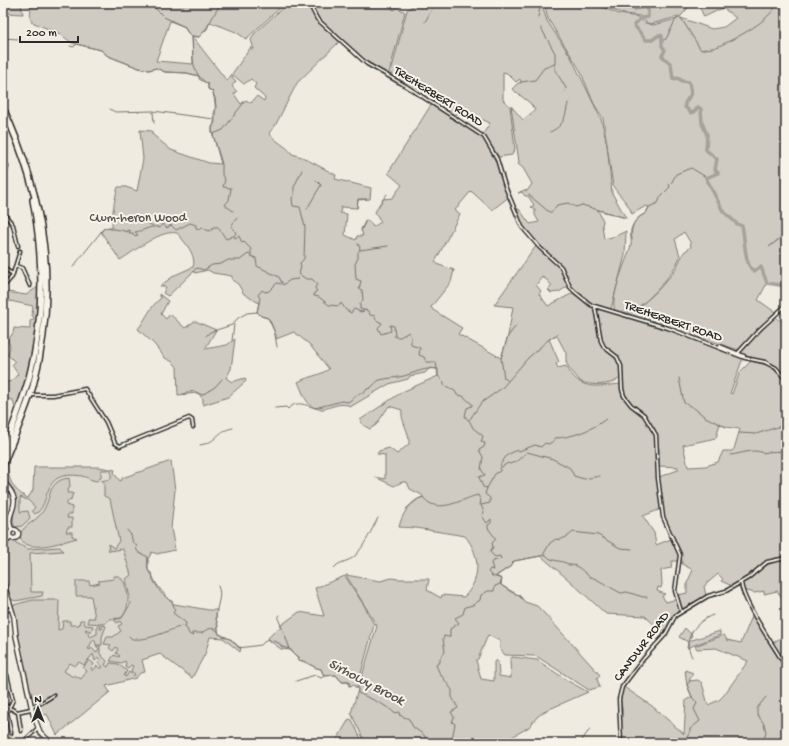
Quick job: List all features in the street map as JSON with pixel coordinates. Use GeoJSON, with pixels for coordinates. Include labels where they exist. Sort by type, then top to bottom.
{"type":"FeatureCollection","features":[{"type":"Feature","properties":{"kind":"highway"},"geometry":{"type":"LineString","coordinates":[[3,108],[30,176],[39,210],[44,245],[46,280],[45,317],[40,352],[30,394],[3,466]]}},
{"type":"Feature","properties":{"kind":"highway"},"geometry":{"type":"LineString","coordinates":[[3,113],[27,175],[32,195],[41,252],[42,291],[39,327],[29,377],[3,453]]}},
{"type":"Feature","properties":{"kind":"main road"},"geometry":{"type":"LineString","coordinates":[[3,482],[15,498],[10,521],[12,530],[9,533],[10,538],[3,546]]}},
{"type":"Feature","properties":{"kind":"main road"},"geometry":{"type":"LineString","coordinates":[[3,489],[10,490]]}},
{"type":"Feature","properties":{"kind":"main road"},"geometry":{"type":"LineString","coordinates":[[10,538],[14,539],[18,536],[17,531],[12,530]]}},
{"type":"Feature","properties":{"kind":"main road"},"geometry":{"type":"LineString","coordinates":[[3,581],[11,608],[31,708],[38,728],[51,743]]}},
{"type":"Feature","properties":{"kind":"street","name":"TREHERBERT ROAD"},"geometry":{"type":"LineString","coordinates":[[309,3],[317,19],[366,64],[406,86],[484,137],[497,159],[505,186],[522,227],[539,247],[561,267],[575,292],[595,307],[668,328],[745,358],[772,365],[786,380]]}},
{"type":"Feature","properties":{"kind":"street"},"geometry":{"type":"LineString","coordinates":[[3,144],[3,158],[7,166],[3,180]]}},
{"type":"Feature","properties":{"kind":"street"},"geometry":{"type":"LineString","coordinates":[[3,212],[13,225],[18,246]]}},
{"type":"Feature","properties":{"kind":"street"},"geometry":{"type":"LineString","coordinates":[[3,287],[10,281],[20,251]]}},
{"type":"Feature","properties":{"kind":"street"},"geometry":{"type":"LineString","coordinates":[[3,265],[6,270],[13,274]]}},
{"type":"Feature","properties":{"kind":"street"},"geometry":{"type":"LineString","coordinates":[[15,265],[22,268],[30,286]]}},
{"type":"Feature","properties":{"kind":"street"},"geometry":{"type":"LineString","coordinates":[[25,285],[28,282]]}},
{"type":"Feature","properties":{"kind":"street"},"geometry":{"type":"LineString","coordinates":[[738,353],[762,326],[786,305]]}},
{"type":"Feature","properties":{"kind":"street"},"geometry":{"type":"LineString","coordinates":[[595,307],[601,341],[604,347],[617,358],[621,366],[622,389],[624,396],[631,405],[647,418],[656,435],[658,478],[663,517],[680,555],[675,591],[681,611]]}},
{"type":"Feature","properties":{"kind":"street"},"geometry":{"type":"LineString","coordinates":[[717,346],[738,353],[745,358]]}},
{"type":"Feature","properties":{"kind":"street"},"geometry":{"type":"LineString","coordinates":[[30,394],[52,395],[86,389],[104,418],[114,443],[120,446],[189,418],[192,420],[193,427]]}},
{"type":"Feature","properties":{"kind":"street","name":"CANDWR ROAD"},"geometry":{"type":"LineString","coordinates":[[621,743],[619,699],[622,687],[644,658],[665,635],[676,616],[681,611],[708,596],[726,591],[741,582],[767,562],[786,558]]}},
{"type":"Feature","properties":{"kind":"street"},"geometry":{"type":"LineString","coordinates":[[741,582],[743,592],[752,611],[786,667]]}},
{"type":"Feature","properties":{"kind":"street"},"geometry":{"type":"LineString","coordinates":[[3,613],[11,608]]}},
{"type":"Feature","properties":{"kind":"street"},"geometry":{"type":"LineString","coordinates":[[3,641],[5,663]]}},
{"type":"Feature","properties":{"kind":"street"},"geometry":{"type":"LineString","coordinates":[[7,675],[13,700],[7,712],[11,733]]}},
{"type":"Feature","properties":{"kind":"street"},"geometry":{"type":"LineString","coordinates":[[3,704],[18,712],[31,708],[54,695]]}},
{"type":"Feature","properties":{"kind":"street"},"geometry":{"type":"LineString","coordinates":[[18,712],[21,731]]}},
{"type":"Feature","properties":{"kind":"street"},"geometry":{"type":"LineString","coordinates":[[22,743],[38,728]]}},
{"type":"Feature","properties":{"kind":"shaded area"},"geometry":{"type":"Polygon","coordinates":[[[34,467],[99,467],[115,470],[133,577],[127,579],[131,598],[136,678],[106,686],[110,692],[57,735],[56,698],[53,693],[50,694],[21,602],[10,600],[3,573],[5,542],[16,496],[22,495],[28,498],[33,490],[34,467]]]}},
{"type":"Feature","properties":{"kind":"green space","name":"Cwm-heron Wood"},"geometry":{"type":"Polygon","coordinates":[[[3,3],[285,3],[246,39],[236,32],[210,22],[207,29],[199,37],[192,36],[227,81],[251,47],[251,49],[254,49],[251,40],[254,34],[288,3],[308,3],[315,18],[340,41],[297,83],[275,126],[269,133],[292,154],[302,157],[336,175],[335,179],[371,188],[370,199],[358,200],[357,208],[341,207],[340,213],[347,214],[345,235],[356,240],[357,236],[363,236],[361,229],[366,220],[371,223],[373,227],[381,222],[375,212],[383,199],[392,198],[402,185],[388,173],[431,105],[479,134],[491,149],[502,181],[510,196],[492,210],[471,191],[455,210],[460,214],[435,262],[439,265],[454,270],[451,282],[431,307],[433,310],[462,328],[458,334],[501,358],[508,336],[513,307],[494,305],[536,246],[559,266],[568,286],[559,292],[551,293],[548,290],[552,286],[542,277],[536,285],[541,291],[539,294],[548,306],[573,293],[593,308],[596,314],[598,334],[601,343],[614,357],[620,368],[622,376],[618,379],[613,382],[603,384],[581,382],[569,368],[566,362],[566,353],[557,336],[556,335],[549,339],[559,362],[556,364],[558,368],[566,366],[577,380],[583,384],[589,386],[621,384],[622,392],[625,398],[645,418],[655,435],[657,446],[657,480],[661,509],[643,516],[654,533],[656,545],[671,539],[679,553],[680,561],[672,561],[671,568],[661,570],[662,584],[661,588],[658,587],[657,591],[665,594],[662,596],[666,602],[677,599],[679,611],[672,617],[664,634],[645,616],[606,614],[541,556],[514,561],[511,566],[496,576],[502,579],[501,585],[511,592],[519,595],[525,602],[537,606],[544,613],[600,675],[597,679],[600,687],[589,690],[536,656],[505,655],[500,649],[500,641],[488,635],[478,659],[476,660],[481,679],[494,681],[494,662],[496,660],[498,662],[499,676],[511,678],[510,660],[512,657],[537,660],[568,681],[588,692],[545,711],[537,717],[529,727],[512,737],[506,743],[369,743],[366,739],[364,740],[351,713],[377,626],[346,575],[380,581],[392,578],[429,579],[427,590],[441,598],[442,595],[464,597],[474,583],[476,575],[477,567],[474,551],[465,536],[416,528],[399,527],[402,517],[410,505],[423,497],[410,489],[407,482],[402,482],[394,486],[375,477],[385,479],[385,455],[377,454],[379,451],[389,448],[397,454],[409,444],[408,435],[402,418],[402,410],[389,406],[376,425],[370,429],[363,425],[360,420],[402,392],[438,376],[438,369],[430,368],[425,373],[410,376],[408,379],[389,384],[350,407],[348,405],[341,404],[318,409],[313,407],[304,397],[298,382],[329,369],[309,344],[294,332],[276,339],[276,335],[268,318],[261,316],[257,312],[259,303],[244,294],[238,284],[232,280],[232,276],[213,273],[208,270],[195,273],[194,271],[168,296],[163,293],[166,287],[160,286],[175,275],[193,267],[194,262],[192,253],[177,233],[163,234],[147,242],[120,260],[101,232],[104,228],[112,228],[115,197],[118,187],[126,187],[137,191],[143,159],[140,130],[152,131],[152,134],[171,150],[209,163],[221,164],[212,131],[215,111],[212,91],[208,89],[208,84],[199,79],[199,76],[187,73],[165,72],[156,68],[149,70],[139,68],[108,56],[101,50],[72,43],[60,34],[32,22],[30,18],[31,6],[21,5],[23,14],[3,13],[3,3]],[[170,21],[156,61],[193,64],[192,36],[187,32],[185,27],[170,21]],[[233,75],[232,77],[236,81],[232,86],[237,92],[234,94],[241,104],[246,100],[251,103],[257,96],[264,101],[265,98],[254,88],[256,84],[251,79],[244,84],[233,75]]]}},
{"type":"Feature","properties":{"kind":"green space"},"geometry":{"type":"Polygon","coordinates":[[[310,3],[397,3],[392,9],[395,10],[396,7],[405,12],[389,73],[387,74],[355,53],[323,23],[310,3]]]}},
{"type":"Feature","properties":{"kind":"green space"},"geometry":{"type":"Polygon","coordinates":[[[417,3],[541,3],[547,21],[571,57],[601,119],[607,144],[612,193],[626,218],[598,210],[603,221],[602,225],[604,239],[616,236],[626,231],[625,255],[611,309],[597,305],[580,296],[567,279],[568,275],[534,240],[523,226],[519,218],[517,209],[519,209],[530,224],[539,222],[535,215],[535,210],[531,207],[534,205],[528,196],[525,196],[522,192],[518,193],[524,190],[527,191],[532,184],[523,168],[518,164],[519,162],[511,106],[523,120],[535,110],[530,103],[512,89],[518,83],[521,83],[520,79],[516,82],[507,73],[503,72],[503,100],[510,106],[515,149],[512,155],[499,157],[483,134],[490,123],[477,117],[475,120],[460,109],[456,116],[391,77],[407,10],[417,3]]]}},
{"type":"Feature","properties":{"kind":"green space"},"geometry":{"type":"Polygon","coordinates":[[[544,3],[591,3],[619,14],[638,17],[645,23],[653,25],[681,18],[712,29],[724,27],[736,18],[723,8],[704,17],[698,3],[786,3],[786,233],[769,247],[786,234],[786,286],[767,283],[758,300],[775,312],[739,350],[627,314],[637,309],[648,299],[632,310],[624,313],[615,311],[614,297],[631,245],[631,229],[639,217],[646,213],[649,207],[646,206],[632,214],[629,206],[613,186],[603,118],[594,104],[580,70],[548,19],[544,3]],[[684,232],[675,239],[680,256],[677,263],[672,272],[650,298],[674,272],[684,252],[691,247],[690,242],[684,232]]]}},
{"type":"Feature","properties":{"kind":"green space"},"geometry":{"type":"Polygon","coordinates":[[[594,3],[692,3],[681,16],[651,24],[647,23],[640,16],[624,14],[594,3]]]}},
{"type":"Feature","properties":{"kind":"green space"},"geometry":{"type":"Polygon","coordinates":[[[38,287],[40,297],[37,329],[24,387],[16,413],[13,400],[3,398],[3,383],[12,381],[18,374],[12,365],[15,362],[8,355],[10,347],[8,340],[13,333],[14,328],[30,329],[30,321],[34,319],[32,315],[33,306],[10,301],[4,305],[3,313],[3,296],[7,292],[26,295],[38,287]]]}},
{"type":"Feature","properties":{"kind":"green space"},"geometry":{"type":"Polygon","coordinates":[[[159,294],[168,301],[161,314],[166,319],[170,314],[185,328],[195,321],[216,330],[205,349],[227,345],[235,339],[231,369],[226,378],[232,382],[245,378],[246,381],[228,397],[203,405],[203,399],[198,393],[178,395],[177,367],[173,362],[165,358],[154,344],[138,329],[151,308],[161,298],[159,294]]]}},
{"type":"Feature","properties":{"kind":"green space"},"geometry":{"type":"Polygon","coordinates":[[[600,309],[666,328],[743,358],[730,393],[732,394],[740,372],[751,361],[770,366],[786,382],[786,557],[779,557],[765,563],[748,577],[732,586],[721,581],[723,579],[718,574],[704,586],[706,596],[684,609],[681,607],[678,595],[687,593],[687,583],[693,570],[682,564],[681,552],[664,516],[659,477],[678,470],[678,467],[659,466],[659,449],[655,429],[644,413],[634,407],[624,393],[621,363],[617,356],[603,344],[596,312],[600,309]],[[720,423],[716,438],[683,445],[688,467],[706,466],[718,462],[723,451],[732,451],[734,449],[740,429],[726,427],[720,423]]]}},
{"type":"Feature","properties":{"kind":"green space"},"geometry":{"type":"Polygon","coordinates":[[[775,317],[786,324],[786,378],[776,366],[767,362],[752,359],[744,355],[741,351],[775,317]]]}},
{"type":"Feature","properties":{"kind":"green space"},"geometry":{"type":"Polygon","coordinates":[[[7,461],[8,473],[12,483],[18,492],[28,498],[33,490],[34,467],[99,467],[115,470],[114,473],[120,481],[122,478],[171,461],[175,490],[171,528],[175,550],[157,554],[152,552],[148,559],[148,570],[152,574],[153,580],[161,593],[174,604],[217,610],[216,618],[219,634],[232,640],[239,647],[241,647],[240,652],[223,638],[210,637],[205,654],[192,678],[160,654],[142,660],[145,672],[140,673],[136,678],[106,686],[110,692],[57,735],[47,714],[36,719],[32,707],[55,696],[53,693],[48,698],[32,705],[13,605],[33,600],[59,600],[58,630],[62,629],[63,621],[70,621],[70,625],[79,625],[80,620],[84,620],[85,625],[93,626],[91,632],[86,629],[85,630],[89,633],[88,635],[90,637],[97,634],[97,625],[100,625],[100,629],[102,629],[102,625],[106,626],[102,637],[102,645],[96,645],[95,641],[93,640],[88,649],[90,650],[91,647],[96,653],[99,649],[96,646],[100,646],[100,654],[107,661],[105,665],[108,667],[110,663],[118,664],[127,671],[124,676],[126,677],[129,672],[134,676],[135,674],[131,671],[133,666],[131,665],[128,668],[125,666],[125,661],[121,663],[110,661],[114,655],[120,656],[116,653],[118,649],[116,647],[113,651],[109,648],[111,645],[104,644],[107,637],[113,637],[121,631],[118,626],[122,624],[120,621],[117,623],[114,620],[122,618],[131,603],[126,579],[131,575],[123,549],[109,551],[108,544],[114,548],[119,541],[110,499],[104,496],[104,483],[101,481],[111,479],[111,470],[101,470],[101,478],[96,481],[82,476],[68,475],[59,478],[49,489],[44,503],[35,514],[32,511],[35,507],[28,500],[20,497],[20,512],[28,511],[30,518],[22,526],[15,527],[13,523],[15,494],[6,478],[5,466],[7,461]],[[93,654],[84,665],[79,662],[75,666],[70,663],[64,671],[73,677],[74,675],[81,679],[87,671],[83,668],[89,660],[94,664],[91,669],[93,671],[97,666],[101,669],[103,667],[98,663],[101,659],[98,658],[95,661],[93,654]]]}},
{"type":"Feature","properties":{"kind":"green space"},"geometry":{"type":"Polygon","coordinates":[[[69,478],[70,486],[67,493],[73,493],[72,500],[68,501],[66,505],[72,507],[72,514],[68,514],[67,518],[72,518],[72,527],[68,527],[66,532],[72,532],[72,536],[77,538],[45,546],[29,545],[24,542],[20,537],[22,530],[43,511],[52,488],[56,483],[69,478]]]}},
{"type":"Feature","properties":{"kind":"green space"},"geometry":{"type":"Polygon","coordinates":[[[12,541],[28,549],[60,547],[63,551],[30,553],[31,592],[43,592],[42,596],[15,601],[11,599],[5,580],[3,560],[4,546],[12,541]]]}},
{"type":"Feature","properties":{"kind":"green space"},"geometry":{"type":"Polygon","coordinates":[[[786,560],[786,603],[777,591],[764,594],[764,591],[755,593],[743,590],[743,582],[767,565],[786,560]]]}},
{"type":"Feature","properties":{"kind":"green space"},"geometry":{"type":"Polygon","coordinates":[[[114,576],[119,576],[127,591],[128,603],[124,614],[121,618],[109,619],[105,624],[88,623],[88,618],[95,618],[91,596],[76,596],[76,581],[89,581],[90,585],[100,583],[98,581],[114,579],[114,576]]]}},
{"type":"Feature","properties":{"kind":"green space"},"geometry":{"type":"Polygon","coordinates":[[[345,576],[365,607],[374,625],[357,688],[353,685],[349,686],[349,682],[342,682],[336,675],[324,676],[321,669],[298,660],[299,657],[290,650],[281,649],[267,639],[277,629],[281,628],[280,626],[299,612],[324,616],[315,588],[345,576]]]}},
{"type":"Feature","properties":{"kind":"green space"},"geometry":{"type":"Polygon","coordinates":[[[753,614],[786,669],[786,743],[622,743],[622,711],[620,699],[624,687],[652,706],[684,734],[686,700],[692,697],[687,685],[685,670],[693,673],[689,681],[698,680],[702,683],[708,705],[719,700],[724,695],[748,661],[716,648],[697,649],[695,646],[724,635],[727,640],[741,643],[753,614]]]}},
{"type":"Feature","properties":{"kind":"green space"},"geometry":{"type":"Polygon","coordinates":[[[685,628],[692,635],[689,641],[720,631],[720,635],[687,648],[688,642],[679,637],[685,628]]]}},
{"type":"Feature","properties":{"kind":"green space"},"geometry":{"type":"Polygon","coordinates":[[[786,634],[786,665],[773,643],[786,634]]]}},
{"type":"Feature","properties":{"kind":"green space"},"geometry":{"type":"Polygon","coordinates":[[[349,719],[352,720],[363,743],[335,743],[349,719]]]}},
{"type":"Feature","properties":{"kind":"waterway"},"geometry":{"type":"LineString","coordinates":[[150,3],[164,17],[185,27],[187,32],[192,36],[195,69],[202,79],[208,84],[208,89],[212,91],[215,98],[215,122],[212,127],[212,131],[222,164],[222,175],[225,180],[223,187],[231,188],[229,200],[225,205],[233,211]]}},
{"type":"Feature","properties":{"kind":"waterway"},"geometry":{"type":"LineString","coordinates":[[192,36],[199,37],[203,33],[222,3]]}},
{"type":"Feature","properties":{"kind":"waterway"},"geometry":{"type":"LineString","coordinates":[[425,22],[435,3]]}},
{"type":"Feature","properties":{"kind":"waterway"},"geometry":{"type":"LineString","coordinates":[[538,17],[541,3]]}},
{"type":"Feature","properties":{"kind":"waterway"},"geometry":{"type":"LineString","coordinates":[[633,3],[635,9],[644,7],[648,9],[648,17],[642,18]]}},
{"type":"Feature","properties":{"kind":"waterway"},"geometry":{"type":"LineString","coordinates":[[644,7],[645,3]]}},
{"type":"Feature","properties":{"kind":"waterway"},"geometry":{"type":"LineString","coordinates":[[663,40],[666,39],[676,19],[681,18],[701,50],[717,47],[752,28],[768,16],[777,3]]}},
{"type":"Feature","properties":{"kind":"waterway"},"geometry":{"type":"LineString","coordinates":[[640,19],[634,25],[646,40],[652,40],[659,35],[662,36],[662,46],[665,50],[662,56],[671,64],[673,79],[678,78],[682,81],[689,82],[691,94],[685,103],[685,107],[691,113],[698,107],[701,109],[702,123],[707,135],[706,150],[717,159],[715,170],[718,173],[706,178],[723,211],[737,224],[742,226],[748,263],[754,271],[761,267],[767,283],[786,286]]}},
{"type":"Feature","properties":{"kind":"waterway"},"geometry":{"type":"LineString","coordinates":[[541,28],[555,53],[555,70],[566,88],[565,91]]}},
{"type":"Feature","properties":{"kind":"waterway"},"geometry":{"type":"LineString","coordinates":[[3,38],[18,39]]}},
{"type":"Feature","properties":{"kind":"waterway"},"geometry":{"type":"LineString","coordinates":[[70,46],[74,47],[76,44],[101,50],[108,56],[139,68],[149,70],[156,68],[165,72],[187,73],[199,76]]}},
{"type":"Feature","properties":{"kind":"waterway"},"geometry":{"type":"LineString","coordinates":[[521,82],[535,80],[544,68],[555,64]]}},
{"type":"Feature","properties":{"kind":"waterway"},"geometry":{"type":"LineString","coordinates":[[213,134],[223,130],[245,101]]}},
{"type":"Feature","properties":{"kind":"waterway"},"geometry":{"type":"LineString","coordinates":[[550,132],[559,126],[564,120],[568,103]]}},
{"type":"Feature","properties":{"kind":"waterway"},"geometry":{"type":"LineString","coordinates":[[110,109],[115,112],[153,111],[214,119]]}},
{"type":"Feature","properties":{"kind":"waterway"},"geometry":{"type":"LineString","coordinates":[[153,112],[154,123]]}},
{"type":"Feature","properties":{"kind":"waterway"},"geometry":{"type":"LineString","coordinates":[[632,240],[632,227],[636,220],[646,213],[649,207],[658,203],[661,196],[670,187],[669,185],[676,174],[691,168],[706,177]]}},
{"type":"Feature","properties":{"kind":"waterway"},"geometry":{"type":"LineString","coordinates":[[299,274],[301,267],[300,263],[304,259],[305,227],[300,207],[293,206],[292,198],[294,195],[294,187],[302,170]]}},
{"type":"Feature","properties":{"kind":"waterway"},"geometry":{"type":"LineString","coordinates":[[307,209],[321,185],[316,180]]}},
{"type":"Feature","properties":{"kind":"waterway"},"geometry":{"type":"LineString","coordinates":[[378,206],[387,194]]}},
{"type":"Feature","properties":{"kind":"waterway"},"geometry":{"type":"LineString","coordinates":[[529,195],[549,212],[552,212],[557,205],[568,203],[576,207],[582,205],[626,218]]}},
{"type":"Feature","properties":{"kind":"waterway"},"geometry":{"type":"LineString","coordinates":[[357,208],[358,199],[367,199]]}},
{"type":"Feature","properties":{"kind":"waterway"},"geometry":{"type":"LineString","coordinates":[[108,214],[142,221],[153,226]]}},
{"type":"Feature","properties":{"kind":"waterway"},"geometry":{"type":"LineString","coordinates":[[237,218],[231,226],[236,233],[234,236],[235,238],[239,236],[242,243],[244,242],[251,249],[251,256],[256,258],[257,266],[279,277],[283,285],[290,280],[298,279],[299,274],[306,279],[312,279],[317,284],[315,288],[317,291],[314,293],[314,296],[319,297],[329,305],[339,306],[341,303],[346,310],[351,313],[354,309],[361,312],[366,310],[370,315],[375,316],[376,320],[382,323],[378,328],[381,334],[391,331],[390,325],[394,326],[395,337],[400,337],[409,332],[411,337],[411,345],[420,348],[419,355],[424,357],[426,362],[436,362],[438,376],[444,382],[444,385],[455,391],[457,395],[463,396],[472,404],[472,406],[467,408],[465,416],[473,428],[483,436],[481,442],[485,443],[484,447],[479,450],[483,457],[481,469],[485,475],[479,477],[483,487],[487,488],[485,494],[490,498],[490,503],[481,505],[484,512],[482,516],[487,523],[491,519],[491,523],[488,525],[488,528],[496,539],[492,543],[493,547],[490,552],[495,557],[500,556],[501,559],[493,561],[491,563],[493,570],[490,569],[488,572],[492,576],[502,579],[500,584],[495,586],[494,591],[488,591],[481,595],[480,600],[473,605],[465,607],[463,614],[455,618],[459,623],[450,629],[450,636],[444,636],[443,639],[445,652],[440,658],[440,662],[436,665],[439,672],[452,690],[452,697],[458,708],[451,712],[454,717],[452,722],[455,724],[452,739],[448,743]]}},
{"type":"Feature","properties":{"kind":"waterway"},"geometry":{"type":"LineString","coordinates":[[361,231],[366,220]]}},
{"type":"Feature","properties":{"kind":"waterway"},"geometry":{"type":"LineString","coordinates":[[73,267],[104,228],[127,232],[127,230],[130,231],[129,233],[133,233],[134,236],[138,235],[135,232],[151,227],[160,228],[162,224],[167,228],[171,225],[176,230],[190,223],[196,225],[196,228],[199,229],[201,227],[209,231],[213,229],[213,227],[218,227],[226,239],[233,236]]}},
{"type":"Feature","properties":{"kind":"waterway"},"geometry":{"type":"LineString","coordinates":[[358,244],[360,248],[359,251]]}},
{"type":"Feature","properties":{"kind":"waterway"},"geometry":{"type":"LineString","coordinates":[[360,250],[388,246]]}},
{"type":"Feature","properties":{"kind":"waterway"},"geometry":{"type":"LineString","coordinates":[[358,252],[358,258],[355,264],[356,279],[361,281],[359,289],[362,290],[363,300],[360,304],[360,309],[364,310]]}},
{"type":"Feature","properties":{"kind":"waterway"},"geometry":{"type":"LineString","coordinates":[[194,270],[197,268],[204,270],[212,265],[221,264],[228,260],[240,260],[248,254],[250,255]]}},
{"type":"Feature","properties":{"kind":"waterway"},"geometry":{"type":"LineString","coordinates":[[206,336],[210,332],[232,325],[238,318],[247,313],[257,312],[260,298],[258,295],[262,290],[265,292],[269,291],[277,283],[281,284]]}},
{"type":"Feature","properties":{"kind":"waterway"},"geometry":{"type":"LineString","coordinates":[[258,313],[261,316],[268,318],[272,325],[277,347]]}},
{"type":"Feature","properties":{"kind":"waterway"},"geometry":{"type":"LineString","coordinates":[[232,341],[234,324]]}},
{"type":"Feature","properties":{"kind":"waterway"},"geometry":{"type":"LineString","coordinates":[[507,380],[504,378],[501,358],[508,336],[516,326]]}},
{"type":"Feature","properties":{"kind":"waterway"},"geometry":{"type":"LineString","coordinates":[[470,419],[481,403],[502,388],[528,358],[548,340],[558,334]]}},
{"type":"Feature","properties":{"kind":"waterway"},"geometry":{"type":"LineString","coordinates":[[275,408],[286,407],[288,409],[291,406],[298,404],[315,408],[342,401],[348,402],[360,393],[364,393],[367,389],[380,380],[404,376],[424,370],[437,369]]}},
{"type":"Feature","properties":{"kind":"waterway"},"geometry":{"type":"LineString","coordinates":[[679,378],[684,403],[694,408],[705,417],[726,427]]}},
{"type":"Feature","properties":{"kind":"waterway"},"geometry":{"type":"LineString","coordinates":[[183,394],[194,391],[202,395],[215,387],[222,379]]}},
{"type":"Feature","properties":{"kind":"waterway"},"geometry":{"type":"LineString","coordinates":[[501,466],[500,465],[507,455],[517,450],[519,451],[535,445],[541,447],[545,443],[548,444],[554,441],[554,438],[567,437],[581,433],[606,419]]}},
{"type":"Feature","properties":{"kind":"waterway"},"geometry":{"type":"LineString","coordinates":[[739,433],[756,434],[781,426]]}},
{"type":"Feature","properties":{"kind":"waterway"},"geometry":{"type":"LineString","coordinates":[[200,445],[211,442],[227,429],[233,428]]}},
{"type":"Feature","properties":{"kind":"waterway"},"geometry":{"type":"LineString","coordinates":[[731,455],[751,451],[763,453],[774,451],[786,452]]}},
{"type":"Feature","properties":{"kind":"waterway"},"geometry":{"type":"LineString","coordinates":[[487,488],[495,474],[500,471],[500,468],[508,463],[510,464],[517,461],[527,452],[553,459],[570,468],[574,476],[584,479],[600,476]]}},
{"type":"Feature","properties":{"kind":"waterway"},"geometry":{"type":"LineString","coordinates":[[406,509],[418,499],[423,497],[429,503],[442,506],[478,495],[481,501],[480,505]]}},
{"type":"Feature","properties":{"kind":"waterway"},"geometry":{"type":"LineString","coordinates":[[334,568],[355,556],[359,552],[378,518]]}},
{"type":"Feature","properties":{"kind":"waterway","name":"Sirhowy Brook"},"geometry":{"type":"LineString","coordinates":[[127,530],[131,535],[133,543],[137,546],[136,548],[138,552],[147,556],[149,572],[152,574],[155,582],[170,601],[172,601],[175,610],[173,613],[186,623],[185,627],[189,634],[193,636],[192,633],[202,633],[205,630],[215,629],[219,634],[232,640],[239,648],[261,645],[267,639],[279,643],[282,647],[290,649],[296,656],[299,657],[298,660],[321,669],[324,676],[336,675],[342,682],[349,682],[349,686],[353,685],[358,689],[358,693],[383,705],[394,713],[400,712],[399,715],[409,719],[413,727],[424,735],[429,743],[432,743]]}},
{"type":"Feature","properties":{"kind":"waterway"},"geometry":{"type":"LineString","coordinates":[[543,555],[550,543],[556,539],[565,538],[573,532],[598,535],[620,548],[632,549]]}},
{"type":"Feature","properties":{"kind":"waterway"},"geometry":{"type":"LineString","coordinates":[[496,576],[511,566],[514,561],[546,555],[551,559],[578,567],[590,577],[621,593],[627,592],[647,597]]}},
{"type":"Feature","properties":{"kind":"waterway"},"geometry":{"type":"LineString","coordinates":[[500,584],[518,595],[523,600]]}},
{"type":"Feature","properties":{"kind":"waterway"},"geometry":{"type":"LineString","coordinates":[[218,586],[220,597],[216,620],[218,629]]}},
{"type":"Feature","properties":{"kind":"waterway"},"geometry":{"type":"LineString","coordinates":[[782,600],[786,598]]}},
{"type":"Feature","properties":{"kind":"waterway"},"geometry":{"type":"LineString","coordinates":[[280,615],[278,618],[289,646],[288,649]]}},
{"type":"Feature","properties":{"kind":"waterway"},"geometry":{"type":"LineString","coordinates":[[692,657],[688,646],[690,635],[698,624],[713,615]]}},
{"type":"Feature","properties":{"kind":"waterway"},"geometry":{"type":"LineString","coordinates":[[129,636],[132,639],[145,639],[182,626],[185,627]]}},
{"type":"Feature","properties":{"kind":"waterway"},"geometry":{"type":"LineString","coordinates":[[296,681],[315,675],[321,678],[324,676]]}},
{"type":"Feature","properties":{"kind":"waterway"},"geometry":{"type":"LineString","coordinates":[[687,743],[687,737],[690,729],[700,721],[694,709],[697,703],[692,697],[687,685],[690,681]]}},
{"type":"Feature","properties":{"kind":"waterway"},"geometry":{"type":"LineString","coordinates":[[763,743],[766,732],[764,724],[757,714],[757,708],[766,697]]}},
{"type":"Feature","properties":{"kind":"waterway"},"geometry":{"type":"LineString","coordinates":[[580,743],[590,729]]}}]}
